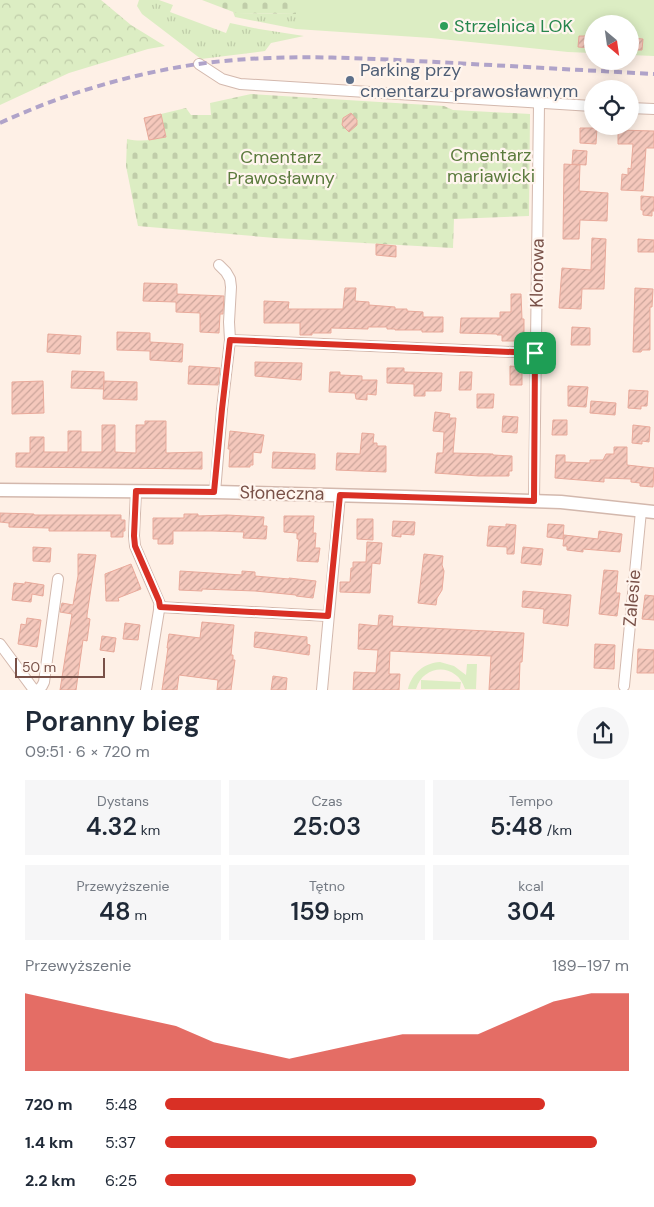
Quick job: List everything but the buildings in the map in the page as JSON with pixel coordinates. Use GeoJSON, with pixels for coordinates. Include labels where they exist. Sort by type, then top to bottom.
{"type":"FeatureCollection","features":[{"type":"Feature","properties":{"kind":"street"},"geometry":{"type":"LineString","coordinates":[[199,64],[222,79],[240,84],[584,106]]}},
{"type":"Feature","properties":{"kind":"street","name":"Klonowa"},"geometry":{"type":"LineString","coordinates":[[534,501],[539,104]]}},
{"type":"Feature","properties":{"kind":"street"},"geometry":{"type":"LineString","coordinates":[[639,108],[654,109]]}},
{"type":"Feature","properties":{"kind":"street"},"geometry":{"type":"LineString","coordinates":[[214,492],[230,340],[230,279],[219,265]]}},
{"type":"Feature","properties":{"kind":"street"},"geometry":{"type":"LineString","coordinates":[[230,340],[535,353]]}},
{"type":"Feature","properties":{"kind":"street","name":"Słoneczna"},"geometry":{"type":"LineString","coordinates":[[0,490],[214,492],[534,501],[654,512]]}},
{"type":"Feature","properties":{"kind":"street"},"geometry":{"type":"LineString","coordinates":[[136,491],[135,546],[160,607],[146,690]]}},
{"type":"Feature","properties":{"kind":"street"},"geometry":{"type":"LineString","coordinates":[[322,690],[340,495]]}},
{"type":"Feature","properties":{"kind":"street","name":"Zalesie"},"geometry":{"type":"LineString","coordinates":[[624,686],[641,511]]}},
{"type":"Feature","properties":{"kind":"street"},"geometry":{"type":"LineString","coordinates":[[38,690],[44,682],[58,579]]}},
{"type":"Feature","properties":{"kind":"street"},"geometry":{"type":"LineString","coordinates":[[160,607],[328,616]]}},
{"type":"Feature","properties":{"kind":"street"},"geometry":{"type":"LineString","coordinates":[[0,644],[34,690]]}},
{"type":"Feature","properties":{"kind":"green space"},"geometry":{"type":"Polygon","coordinates":[[[0,0],[101,0],[131,25],[165,46],[148,49],[69,73],[0,105],[0,0]]]}},
{"type":"Feature","properties":{"kind":"green space"},"geometry":{"type":"Polygon","coordinates":[[[139,0],[159,0],[173,5],[170,12],[226,33],[230,23],[304,36],[271,43],[265,51],[201,59],[142,14],[137,6],[139,0]]]}},
{"type":"Feature","properties":{"kind":"green space"},"geometry":{"type":"Polygon","coordinates":[[[202,0],[296,0],[296,14],[236,13],[202,0]]]}},
{"type":"Feature","properties":{"kind":"green space","name":"Strzelnica LOK"},"geometry":{"type":"Polygon","coordinates":[[[296,0],[654,0],[654,56],[639,55],[639,15],[584,15],[584,53],[431,38],[296,29],[296,0]]]}},
{"type":"Feature","properties":{"kind":"green space"},"geometry":{"type":"Polygon","coordinates":[[[233,12],[296,14],[296,29],[235,17],[233,12]]]}},
{"type":"Feature","properties":{"kind":"green space","name":"Cmentarz Prawosławny"},"geometry":{"type":"Polygon","coordinates":[[[251,94],[444,106],[453,110],[530,114],[529,216],[454,219],[453,248],[275,238],[138,226],[126,166],[127,139],[146,140],[166,137],[161,114],[186,108],[191,115],[211,115],[210,103],[251,94]]]}},
{"type":"Feature","properties":{"kind":"green space"},"geometry":{"type":"Polygon","coordinates":[[[440,662],[454,666],[466,675],[467,664],[477,664],[476,689],[465,689],[461,680],[455,674],[441,669],[426,674],[420,680],[416,689],[408,689],[412,678],[420,670],[429,664],[440,662]]]}},
{"type":"Feature","properties":{"kind":"green space"},"geometry":{"type":"Polygon","coordinates":[[[421,680],[461,682],[460,689],[421,689],[421,680]]]}},
{"type":"Feature","properties":{"kind":"railway"},"geometry":{"type":"LineString","coordinates":[[0,123],[72,94],[122,79],[198,64],[257,58],[347,58],[654,74]]}},
{"type":"Feature","properties":{"kind":"place","name":"Strzelnica LOK"},"geometry":{"type":"Point","coordinates":[444,26]}},
{"type":"Feature","properties":{"kind":"place","name":"Parking przy cmentarzu prawosławnym"},"geometry":{"type":"Point","coordinates":[350,80]}},
{"type":"Feature","properties":{"kind":"route"},"geometry":{"type":"LineString","coordinates":[[230,340],[535,353],[534,501],[340,495],[328,616],[160,607],[135,546],[136,491],[214,492],[230,340]]}},
{"type":"Feature","properties":{"kind":"park label","name":"Cmentarz mariawicki"},"geometry":{"type":"Point","coordinates":[491,165]}}]}
